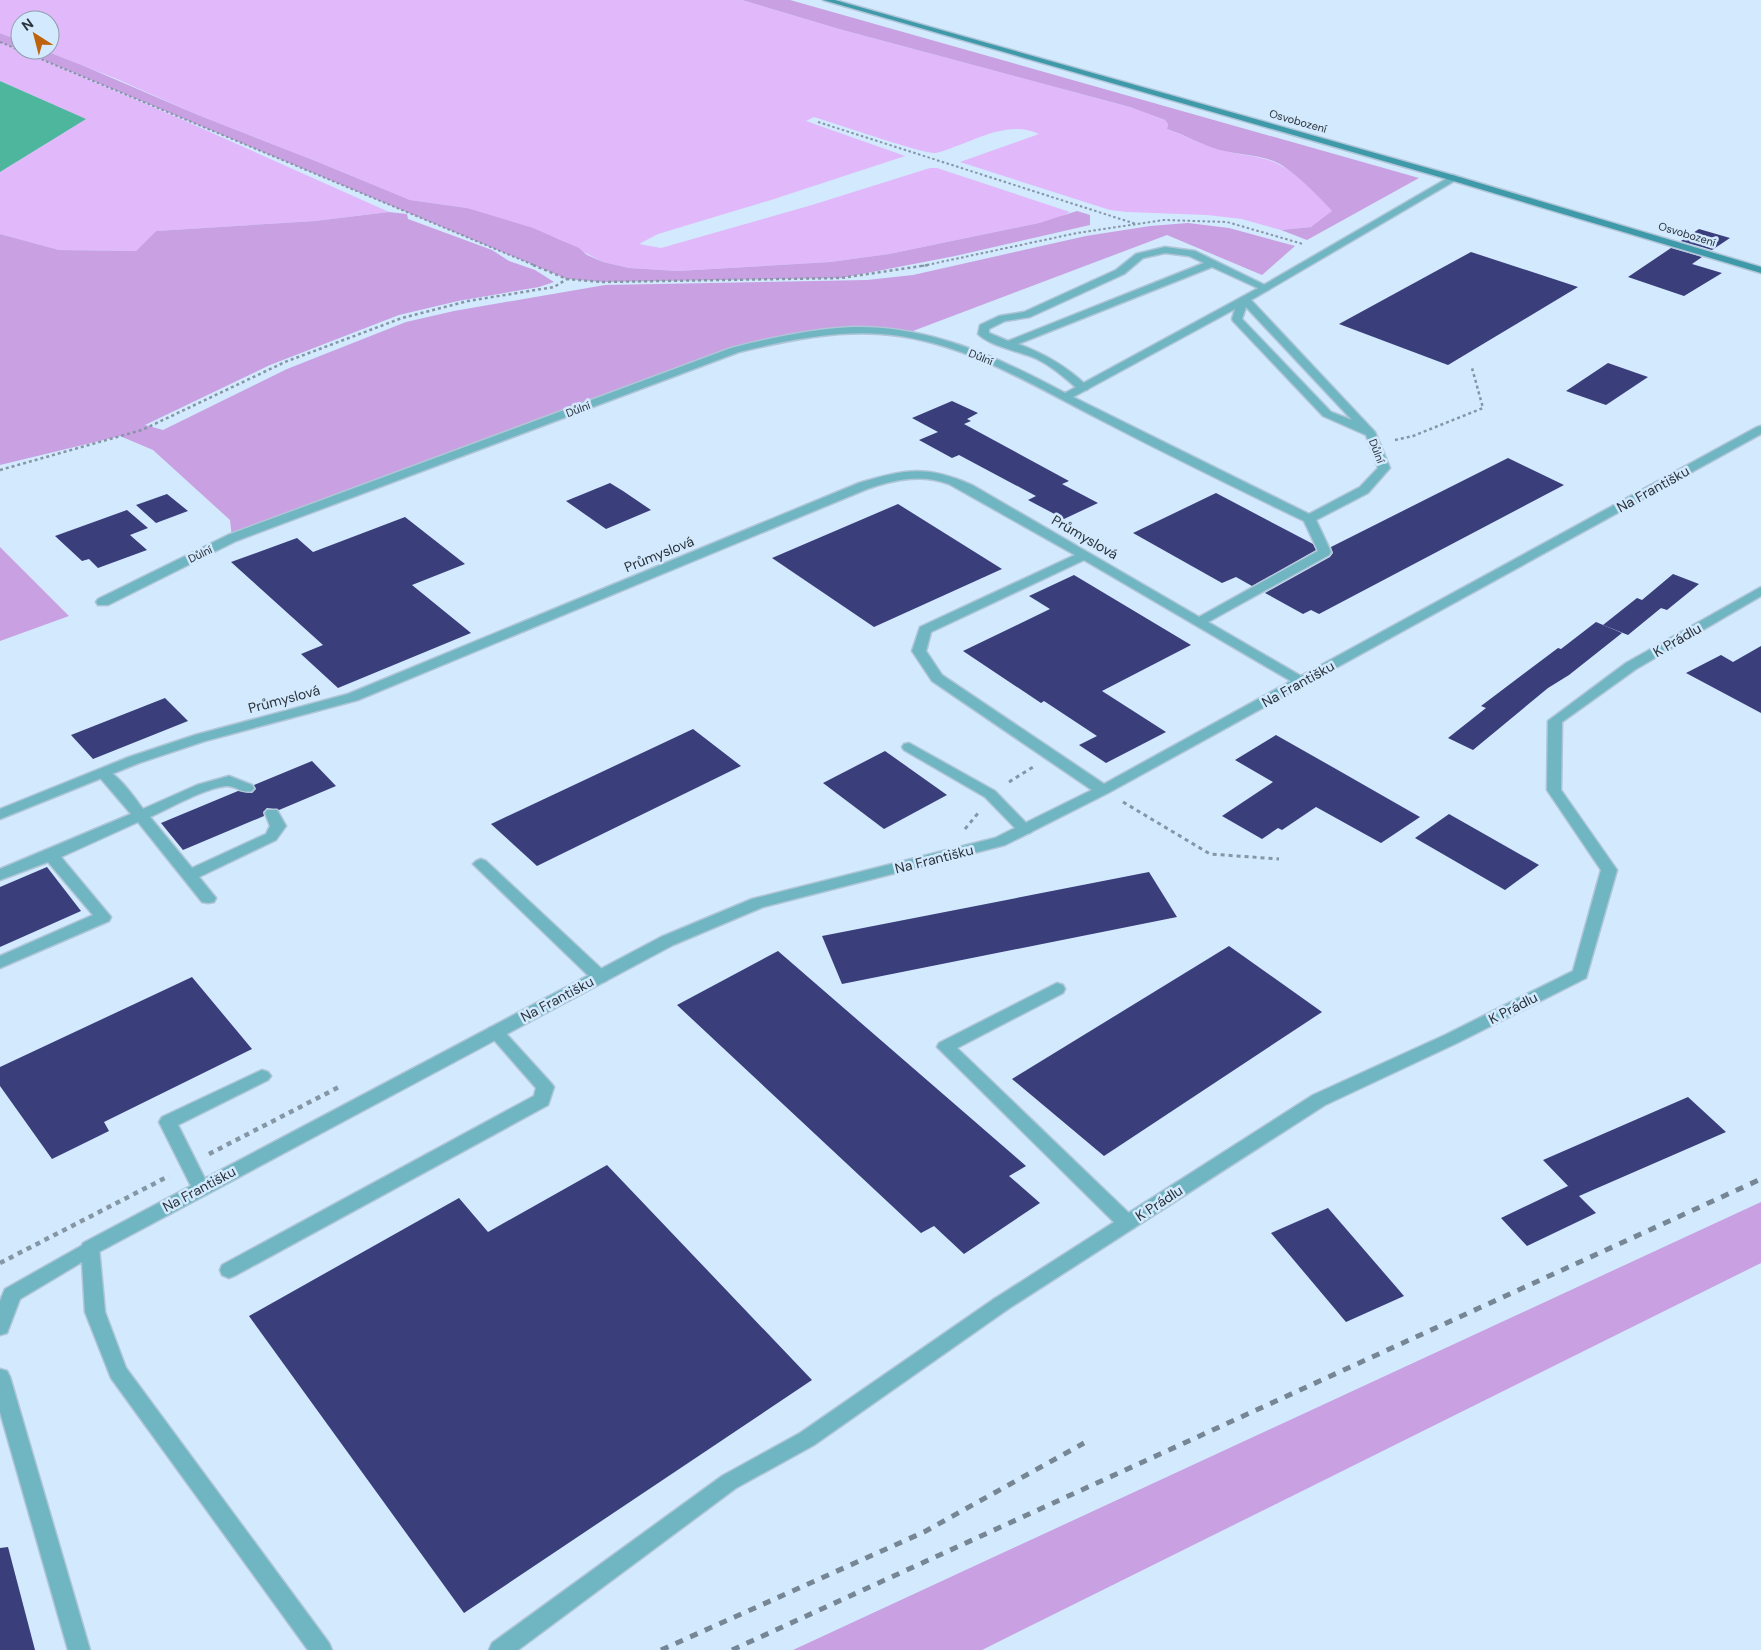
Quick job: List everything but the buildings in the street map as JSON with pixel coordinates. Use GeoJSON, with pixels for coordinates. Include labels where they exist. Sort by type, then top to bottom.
{"type":"FeatureCollection","features":[{"type":"Feature","properties":{"kind":"main road","name":"Osvobození"},"geometry":{"type":"LineString","coordinates":[[827,0],[1453,178],[1761,270]]}},
{"type":"Feature","properties":{"kind":"street"},"geometry":{"type":"LineString","coordinates":[[1065,398],[1266,288],[1453,178]]}},
{"type":"Feature","properties":{"kind":"street"},"geometry":{"type":"LineString","coordinates":[[1083,388],[1061,368],[1047,360],[982,334],[984,327],[1003,318],[1026,314],[1120,272],[1140,256],[1165,250],[1191,253],[1266,288]]}},
{"type":"Feature","properties":{"kind":"street"},"geometry":{"type":"LineString","coordinates":[[1006,345],[1213,263]]}},
{"type":"Feature","properties":{"kind":"street"},"geometry":{"type":"LineString","coordinates":[[1244,299],[1237,319],[1327,414],[1368,430]]}},
{"type":"Feature","properties":{"kind":"street","name":"Důlní"},"geometry":{"type":"LineString","coordinates":[[103,602],[232,538],[735,350],[787,336],[837,331],[892,332],[946,343],[999,364],[1197,465],[1309,519],[1364,490],[1384,468],[1368,430],[1244,299]]}},
{"type":"Feature","properties":{"kind":"street","name":"Na Františku"},"geometry":{"type":"LineString","coordinates":[[0,1328],[12,1294],[90,1248],[667,941],[758,903],[1000,842],[1103,790],[1761,430]]}},
{"type":"Feature","properties":{"kind":"street","name":"Průmyslová"},"geometry":{"type":"LineString","coordinates":[[0,814],[103,773],[200,738],[353,697],[863,486],[894,476],[919,473],[946,478],[1302,682]]}},
{"type":"Feature","properties":{"kind":"street"},"geometry":{"type":"LineString","coordinates":[[1199,622],[1325,552],[1309,519]]}},
{"type":"Feature","properties":{"kind":"street"},"geometry":{"type":"LineString","coordinates":[[1085,556],[925,630],[919,651],[937,678],[1103,790]]}},
{"type":"Feature","properties":{"kind":"street","name":"K Prádlu"},"geometry":{"type":"LineString","coordinates":[[500,1650],[729,1482],[807,1439],[1001,1304],[1319,1100],[1451,1039],[1580,974],[1609,870],[1554,790],[1555,722],[1631,666],[1761,591]]}},
{"type":"Feature","properties":{"kind":"street"},"geometry":{"type":"LineString","coordinates":[[909,747],[990,794],[1025,830]]}},
{"type":"Feature","properties":{"kind":"street"},"geometry":{"type":"LineString","coordinates":[[103,773],[119,789],[208,898]]}},
{"type":"Feature","properties":{"kind":"street"},"geometry":{"type":"LineString","coordinates":[[0,875],[51,855],[202,788],[229,780],[247,788]]}},
{"type":"Feature","properties":{"kind":"street"},"geometry":{"type":"LineString","coordinates":[[189,875],[271,837],[278,826],[272,813]]}},
{"type":"Feature","properties":{"kind":"street"},"geometry":{"type":"LineString","coordinates":[[0,962],[102,916],[51,855]]}},
{"type":"Feature","properties":{"kind":"street"},"geometry":{"type":"LineString","coordinates":[[481,864],[600,976]]}},
{"type":"Feature","properties":{"kind":"street"},"geometry":{"type":"LineString","coordinates":[[1057,989],[945,1048],[1127,1223]]}},
{"type":"Feature","properties":{"kind":"street"},"geometry":{"type":"LineString","coordinates":[[229,1270],[542,1100],[545,1087],[495,1032]]}},
{"type":"Feature","properties":{"kind":"street"},"geometry":{"type":"LineString","coordinates":[[201,1189],[168,1122],[262,1076]]}},
{"type":"Feature","properties":{"kind":"street"},"geometry":{"type":"LineString","coordinates":[[90,1248],[95,1312],[118,1372],[321,1650]]}},
{"type":"Feature","properties":{"kind":"street"},"geometry":{"type":"LineString","coordinates":[[0,1377],[79,1650]]}},
{"type":"Feature","properties":{"kind":"path"},"geometry":{"type":"LineString","coordinates":[[0,42],[567,279],[604,282],[841,278],[917,267],[1076,233],[1164,220],[1227,222],[1328,251]]}},
{"type":"Feature","properties":{"kind":"path"},"geometry":{"type":"LineString","coordinates":[[818,122],[1136,224]]}},
{"type":"Feature","properties":{"kind":"path"},"geometry":{"type":"LineString","coordinates":[[0,470],[142,430],[285,362],[402,318],[468,301],[554,288],[567,279]]}},
{"type":"Feature","properties":{"kind":"path"},"geometry":{"type":"LineString","coordinates":[[1375,443],[1412,436],[1483,408],[1472,368]]}},
{"type":"Feature","properties":{"kind":"path"},"geometry":{"type":"LineString","coordinates":[[1103,790],[1210,854],[1279,859]]}},
{"type":"Feature","properties":{"kind":"shaded area"},"geometry":{"type":"Polygon","coordinates":[[[0,0],[742,0],[839,29],[1130,107],[1165,120],[1168,124],[1167,129],[1207,146],[1259,157],[1280,165],[1301,180],[1332,211],[1329,216],[1311,227],[1281,230],[1242,219],[1207,215],[1110,210],[960,162],[1039,134],[1013,129],[1000,131],[936,153],[897,144],[814,117],[806,121],[905,156],[771,200],[658,234],[639,244],[661,248],[812,205],[930,168],[937,168],[1070,212],[1039,223],[889,254],[830,262],[678,271],[629,268],[603,262],[559,239],[467,208],[410,200],[198,115],[117,79],[60,57],[60,10],[10,10],[10,37],[0,33],[0,0]]]}},
{"type":"Feature","properties":{"kind":"shaded area"},"geometry":{"type":"Polygon","coordinates":[[[742,0],[790,0],[1419,178],[1307,240],[1281,230],[1311,227],[1332,211],[1290,171],[1269,159],[1220,150],[1167,129],[1168,124],[1165,120],[1130,107],[839,29],[742,0]]]}},
{"type":"Feature","properties":{"kind":"shaded area"},"geometry":{"type":"Polygon","coordinates":[[[0,33],[10,37],[10,46],[0,42],[0,33]]]}},
{"type":"Feature","properties":{"kind":"shaded area"},"geometry":{"type":"Polygon","coordinates":[[[0,42],[10,46],[10,60],[42,60],[181,119],[389,212],[315,221],[156,231],[136,251],[59,250],[0,234],[0,172],[85,119],[0,81],[0,42]]]}},
{"type":"Feature","properties":{"kind":"shaded area"},"geometry":{"type":"Polygon","coordinates":[[[60,57],[198,115],[410,200],[467,208],[533,228],[579,248],[587,255],[603,262],[629,268],[678,271],[830,262],[889,254],[1039,223],[1077,211],[1090,215],[1090,225],[955,256],[841,278],[603,282],[567,279],[43,60],[60,60],[60,57]]]}},
{"type":"Feature","properties":{"kind":"shaded area"},"geometry":{"type":"Polygon","coordinates":[[[0,81],[86,119],[0,172],[0,81]]]}},
{"type":"Feature","properties":{"kind":"shaded area"},"geometry":{"type":"Polygon","coordinates":[[[389,212],[407,214],[408,219],[492,250],[509,261],[535,270],[554,282],[539,287],[458,301],[399,315],[270,365],[145,425],[163,430],[287,369],[406,322],[454,311],[605,285],[867,280],[913,275],[1086,236],[1150,226],[1188,223],[1229,228],[1295,246],[1262,275],[1167,235],[905,334],[837,331],[735,350],[232,538],[230,520],[153,450],[120,436],[0,465],[0,234],[59,250],[136,251],[156,231],[315,221],[389,212]]]}},
{"type":"Feature","properties":{"kind":"shaded area"},"geometry":{"type":"Polygon","coordinates":[[[0,547],[69,616],[0,641],[0,547]]]}},
{"type":"Feature","properties":{"kind":"shaded area"},"geometry":{"type":"Polygon","coordinates":[[[1761,1202],[1761,1263],[982,1650],[793,1650],[1761,1202]]]}},
{"type":"Feature","properties":{"kind":"railway"},"geometry":{"type":"LineString","coordinates":[[732,1650],[1761,1179]]}},
{"type":"Feature","properties":{"kind":"railway"},"geometry":{"type":"LineString","coordinates":[[661,1650],[924,1532],[1084,1443]]}}]}
